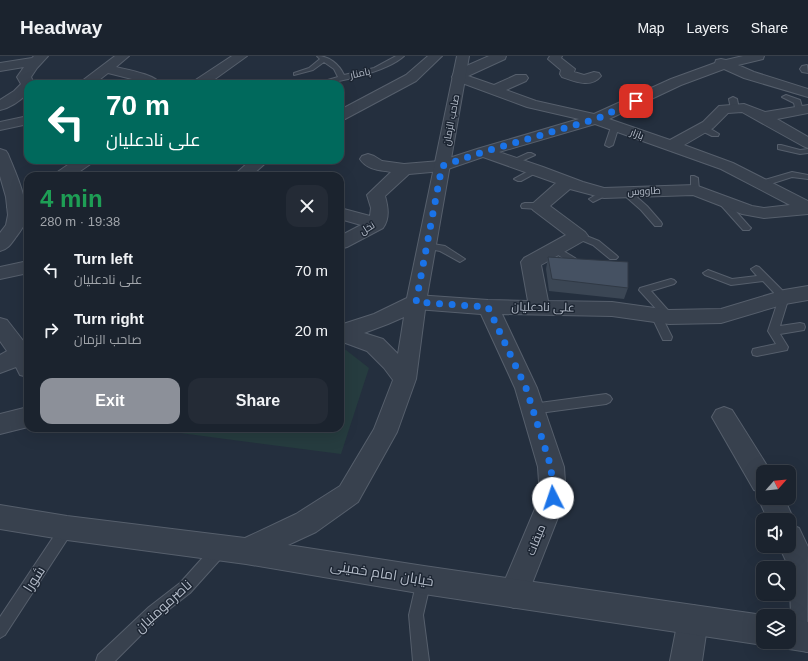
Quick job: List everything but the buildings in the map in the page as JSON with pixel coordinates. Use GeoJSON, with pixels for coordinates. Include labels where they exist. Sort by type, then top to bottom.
{"type":"FeatureCollection","features":[{"type":"Feature","properties":{"kind":"street"},"geometry":{"type":"LineString","coordinates":[[93,80],[104,65],[124,56]]}},
{"type":"Feature","properties":{"kind":"street"},"geometry":{"type":"LineString","coordinates":[[205,80],[241,56]]}},
{"type":"Feature","properties":{"kind":"street"},"geometry":{"type":"LineString","coordinates":[[344,114],[411,78],[436,56]]}},
{"type":"Feature","properties":{"kind":"street","name":"بازار"},"geometry":{"type":"LineString","coordinates":[[445,56],[462,66],[494,90],[532,104],[596,119],[727,166],[808,209]]}},
{"type":"Feature","properties":{"kind":"street"},"geometry":{"type":"LineString","coordinates":[[462,66],[500,56]]}},
{"type":"Feature","properties":{"kind":"street"},"geometry":{"type":"LineString","coordinates":[[556,56],[554,60],[568,69],[567,74],[584,80],[594,76]]}},
{"type":"Feature","properties":{"kind":"street"},"geometry":{"type":"LineString","coordinates":[[707,56],[749,75],[806,90]]}},
{"type":"Feature","properties":{"kind":"street"},"geometry":{"type":"LineString","coordinates":[[368,159],[378,165],[404,169],[442,166],[483,152],[596,119],[708,69],[758,56]]}},
{"type":"Feature","properties":{"kind":"street"},"geometry":{"type":"LineString","coordinates":[[0,66],[39,59]]}},
{"type":"Feature","properties":{"kind":"street"},"geometry":{"type":"LineString","coordinates":[[26,80],[24,77],[39,59]]}},
{"type":"Feature","properties":{"kind":"street"},"geometry":{"type":"LineString","coordinates":[[104,65],[146,80]]}},
{"type":"Feature","properties":{"kind":"street","name":"صاحب الزمان"},"geometry":{"type":"LineString","coordinates":[[233,550],[306,523],[349,494],[384,432],[405,379],[416,302],[462,66]]}},
{"type":"Feature","properties":{"kind":"street"},"geometry":{"type":"LineString","coordinates":[[494,90],[521,78]]}},
{"type":"Feature","properties":{"kind":"street"},"geometry":{"type":"LineString","coordinates":[[0,106],[24,92]]}},
{"type":"Feature","properties":{"kind":"street"},"geometry":{"type":"LineString","coordinates":[[671,146],[709,131],[724,109],[734,104],[763,117],[803,151]]}},
{"type":"Feature","properties":{"kind":"street"},"geometry":{"type":"LineString","coordinates":[[763,117],[804,109]]}},
{"type":"Feature","properties":{"kind":"street"},"geometry":{"type":"LineString","coordinates":[[0,126],[24,121]]}},
{"type":"Feature","properties":{"kind":"street","name":"طاووس"},"geometry":{"type":"LineString","coordinates":[[483,152],[512,162],[534,162],[568,182],[599,196],[694,184],[721,200],[748,210],[764,213],[808,209]]}},
{"type":"Feature","properties":{"kind":"street"},"geometry":{"type":"LineString","coordinates":[[0,154],[4,178],[22,212],[0,245]]}},
{"type":"Feature","properties":{"kind":"street"},"geometry":{"type":"LineString","coordinates":[[68,172],[80,164]]}},
{"type":"Feature","properties":{"kind":"street"},"geometry":{"type":"LineString","coordinates":[[246,172],[256,164]]}},
{"type":"Feature","properties":{"kind":"street","name":"نخل"},"geometry":{"type":"LineString","coordinates":[[344,241],[377,224],[380,208],[376,195],[404,169]]}},
{"type":"Feature","properties":{"kind":"street"},"geometry":{"type":"LineString","coordinates":[[540,307],[531,262],[579,236],[532,206],[568,182]]}},
{"type":"Feature","properties":{"kind":"street"},"geometry":{"type":"LineString","coordinates":[[344,214],[377,224]]}},
{"type":"Feature","properties":{"kind":"street"},"geometry":{"type":"LineString","coordinates":[[0,273],[24,268]]}},
{"type":"Feature","properties":{"kind":"street","name":"علی نادعلیان"},"geometry":{"type":"LineString","coordinates":[[416,302],[488,307],[612,309],[663,316],[720,316],[784,297],[808,293]]}},
{"type":"Feature","properties":{"kind":"street"},"geometry":{"type":"LineString","coordinates":[[344,331],[381,319],[416,302]]}},
{"type":"Feature","properties":{"kind":"street","name":"میقات"},"geometry":{"type":"LineString","coordinates":[[488,307],[526,388],[551,467],[553,498],[514,594]]}},
{"type":"Feature","properties":{"kind":"street"},"geometry":{"type":"LineString","coordinates":[[0,324],[24,360]]}},
{"type":"Feature","properties":{"kind":"street"},"geometry":{"type":"LineString","coordinates":[[344,333],[375,345],[392,362],[405,379]]}},
{"type":"Feature","properties":{"kind":"street"},"geometry":{"type":"LineString","coordinates":[[0,365],[24,362]]}},
{"type":"Feature","properties":{"kind":"street"},"geometry":{"type":"LineString","coordinates":[[724,417],[756,470]]}},
{"type":"Feature","properties":{"kind":"street"},"geometry":{"type":"LineString","coordinates":[[0,424],[24,418]]}},
{"type":"Feature","properties":{"kind":"street","name":"خیابان امام خمینی"},"geometry":{"type":"LineString","coordinates":[[0,517],[67,528],[233,550],[514,594],[756,629]]}},
{"type":"Feature","properties":{"kind":"street"},"geometry":{"type":"LineString","coordinates":[[796,552],[801,562],[801,636]]}},
{"type":"Feature","properties":{"kind":"street"},"geometry":{"type":"LineString","coordinates":[[686,661],[694,620]]}},
{"type":"Feature","properties":{"kind":"lane","name":"پامنار"},"geometry":{"type":"LineString","coordinates":[[331,80],[376,70],[401,56]]}},
{"type":"Feature","properties":{"kind":"lane"},"geometry":{"type":"LineString","coordinates":[[296,74],[311,69],[322,58],[337,68],[341,77]]}},
{"type":"Feature","properties":{"kind":"lane"},"geometry":{"type":"LineString","coordinates":[[786,97],[797,102],[804,109]]}},
{"type":"Feature","properties":{"kind":"lane"},"geometry":{"type":"LineString","coordinates":[[609,145],[615,126]]}},
{"type":"Feature","properties":{"kind":"lane"},"geometry":{"type":"LineString","coordinates":[[781,147],[803,151]]}},
{"type":"Feature","properties":{"kind":"lane"},"geometry":{"type":"LineString","coordinates":[[518,179],[534,162]]}},
{"type":"Feature","properties":{"kind":"lane"},"geometry":{"type":"LineString","coordinates":[[761,184],[792,174],[808,177]]}},
{"type":"Feature","properties":{"kind":"lane"},"geometry":{"type":"LineString","coordinates":[[627,192],[658,224]]}},
{"type":"Feature","properties":{"kind":"lane"},"geometry":{"type":"LineString","coordinates":[[721,200],[746,228]]}},
{"type":"Feature","properties":{"kind":"lane"},"geometry":{"type":"LineString","coordinates":[[579,236],[596,243],[613,256]]}},
{"type":"Feature","properties":{"kind":"lane"},"geometry":{"type":"LineString","coordinates":[[427,246],[442,248],[460,259]]}},
{"type":"Feature","properties":{"kind":"lane"},"geometry":{"type":"LineString","coordinates":[[555,249],[572,260]]}},
{"type":"Feature","properties":{"kind":"lane"},"geometry":{"type":"LineString","coordinates":[[756,269],[784,297],[773,331],[783,347],[757,352]]}},
{"type":"Feature","properties":{"kind":"lane"},"geometry":{"type":"LineString","coordinates":[[708,273],[731,282],[765,278]]}},
{"type":"Feature","properties":{"kind":"lane"},"geometry":{"type":"LineString","coordinates":[[668,337],[663,316],[644,290],[671,282]]}},
{"type":"Feature","properties":{"kind":"lane"},"geometry":{"type":"LineString","coordinates":[[773,331],[800,327]]}},
{"type":"Feature","properties":{"kind":"lane"},"geometry":{"type":"LineString","coordinates":[[532,409],[606,399]]}},
{"type":"Feature","properties":{"kind":"lane","name":"شورا"},"geometry":{"type":"LineString","coordinates":[[0,630],[67,528]]}},
{"type":"Feature","properties":{"kind":"lane","name":"ناصرمومنیان"},"geometry":{"type":"LineString","coordinates":[[104,661],[154,612],[233,550]]}},
{"type":"Feature","properties":{"kind":"lane"},"geometry":{"type":"LineString","coordinates":[[421,661],[416,615],[424,580]]}},
{"type":"Feature","properties":{"kind":"green space"},"geometry":{"type":"Polygon","coordinates":[[[344,350],[346,350],[369,368],[341,454],[180,433],[344,432],[344,350]]]}},
{"type":"Feature","properties":{"kind":"route"},"geometry":{"type":"LineString","coordinates":[[553,498],[551,467],[526,388],[488,307],[416,302],[442,166],[483,152],[596,119],[636,101]]}}]}
